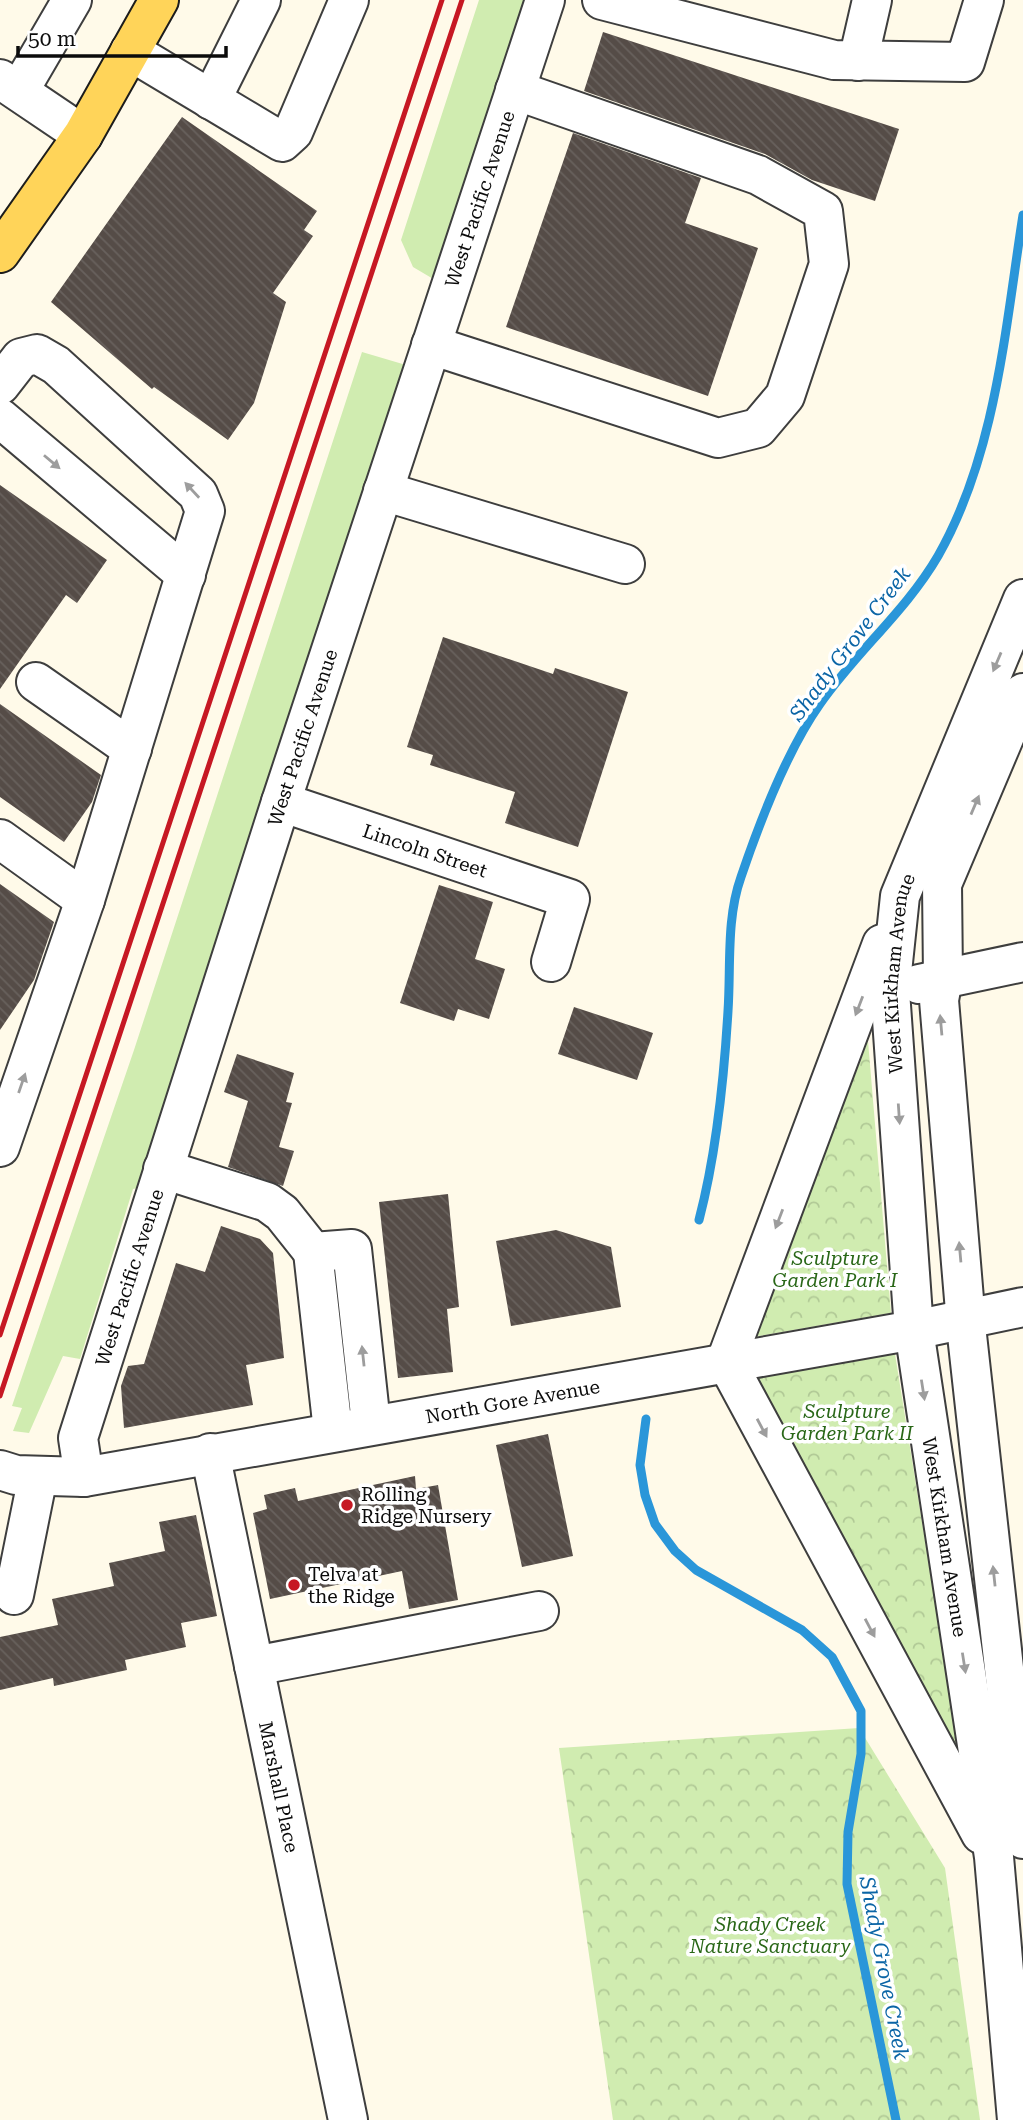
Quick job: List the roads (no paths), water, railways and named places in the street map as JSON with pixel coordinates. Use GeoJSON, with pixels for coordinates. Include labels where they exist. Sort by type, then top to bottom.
{"type":"FeatureCollection","features":[{"type":"Feature","properties":{"kind":"main road"},"geometry":{"type":"LineString","coordinates":[[0,253],[83,135],[159,0]]}},
{"type":"Feature","properties":{"kind":"street"},"geometry":{"type":"LineString","coordinates":[[72,0],[9,85],[83,135]]}},
{"type":"Feature","properties":{"kind":"street"},"geometry":{"type":"LineString","coordinates":[[211,100],[261,0]]}},
{"type":"Feature","properties":{"kind":"street"},"geometry":{"type":"LineString","coordinates":[[130,51],[282,142],[293,132],[349,0]]}},
{"type":"Feature","properties":{"kind":"street","name":"West Pacific Avenue"},"geometry":{"type":"LineString","coordinates":[[84,1477],[78,1438],[281,802],[545,0]]}},
{"type":"Feature","properties":{"kind":"street"},"geometry":{"type":"LineString","coordinates":[[602,0],[834,60],[965,62],[984,0]]}},
{"type":"Feature","properties":{"kind":"street"},"geometry":{"type":"LineString","coordinates":[[858,61],[872,0]]}},
{"type":"Feature","properties":{"kind":"street"},"geometry":{"type":"LineString","coordinates":[[431,345],[718,438],[758,428],[785,396],[829,264],[823,211],[758,174],[515,90]]}},
{"type":"Feature","properties":{"kind":"street"},"geometry":{"type":"LineString","coordinates":[[0,385],[21,358],[37,355],[56,365],[198,494],[205,511],[85,900],[0,1147]]}},
{"type":"Feature","properties":{"kind":"street"},"geometry":{"type":"LineString","coordinates":[[0,418],[186,575]]}},
{"type":"Feature","properties":{"kind":"street"},"geometry":{"type":"LineString","coordinates":[[383,491],[625,564]]}},
{"type":"Feature","properties":{"kind":"street","name":"West Kirkham Avenue"},"geometry":{"type":"LineString","coordinates":[[1013,1850],[915,1330],[890,991],[900,896],[1023,599]]}},
{"type":"Feature","properties":{"kind":"street"},"geometry":{"type":"LineString","coordinates":[[36,682],[132,749]]}},
{"type":"Feature","properties":{"kind":"street","name":"West Kirkham Avenue"},"geometry":{"type":"LineString","coordinates":[[1017,2120],[1013,1850],[939,1000],[943,978],[942,884],[1023,693]]}},
{"type":"Feature","properties":{"kind":"street","name":"Lincoln Street"},"geometry":{"type":"LineString","coordinates":[[281,802],[570,899],[551,962]]}},
{"type":"Feature","properties":{"kind":"street"},"geometry":{"type":"LineString","coordinates":[[0,839],[85,900]]}},
{"type":"Feature","properties":{"kind":"street"},"geometry":{"type":"LineString","coordinates":[[900,896],[726,1361],[1013,1850]]}},
{"type":"Feature","properties":{"kind":"street"},"geometry":{"type":"LineString","coordinates":[[890,991],[1023,962]]}},
{"type":"Feature","properties":{"kind":"street"},"geometry":{"type":"LineString","coordinates":[[163,1169],[267,1202],[282,1213],[313,1252],[333,1431]]}},
{"type":"Feature","properties":{"kind":"street"},"geometry":{"type":"LineString","coordinates":[[313,1252],[352,1249],[371,1424]]}},
{"type":"Feature","properties":{"kind":"street","name":"North Gore Avenue"},"geometry":{"type":"LineString","coordinates":[[0,1470],[16,1475],[84,1477],[210,1452],[915,1330],[1023,1307]]}},
{"type":"Feature","properties":{"kind":"street","name":"Marshall Place"},"geometry":{"type":"LineString","coordinates":[[210,1452],[348,2120]]}},
{"type":"Feature","properties":{"kind":"street"},"geometry":{"type":"LineString","coordinates":[[14,1595],[38,1476]]}},
{"type":"Feature","properties":{"kind":"street"},"geometry":{"type":"LineString","coordinates":[[254,1666],[539,1611]]}},
{"type":"Feature","properties":{"kind":"waterway","name":"Shady Grove Creek"},"geometry":{"type":"LineString","coordinates":[[699,1220],[718,1117],[729,994],[731,926],[741,877],[775,788],[808,723],[834,685],[925,576],[958,517],[986,433],[996,390],[1023,215]]}},
{"type":"Feature","properties":{"kind":"waterway","name":"Shady Grove Creek"},"geometry":{"type":"LineString","coordinates":[[646,1419],[640,1465],[645,1495],[655,1524],[675,1551],[696,1570],[802,1630],[832,1657],[861,1711],[861,1754],[848,1832],[847,1884],[896,2120]]}},
{"type":"Feature","properties":{"kind":"railway"},"geometry":{"type":"LineString","coordinates":[[0,1335],[442,0]]}},
{"type":"Feature","properties":{"kind":"railway"},"geometry":{"type":"LineString","coordinates":[[0,1396],[462,0]]}},
{"type":"Feature","properties":{"kind":"place","name":"Rolling Ridge Nursery"},"geometry":{"type":"Point","coordinates":[347,1505]}},
{"type":"Feature","properties":{"kind":"place","name":"Telva at the Ridge"},"geometry":{"type":"Point","coordinates":[294,1585]}},
{"type":"Feature","properties":{"kind":"park label","name":"Sculpture Garden Park I"},"geometry":{"type":"Point","coordinates":[835,1269]}},
{"type":"Feature","properties":{"kind":"park label","name":"Sculpture Garden Park II"},"geometry":{"type":"Point","coordinates":[847,1422]}},
{"type":"Feature","properties":{"kind":"park label","name":"Shady Creek Nature Sanctuary"},"geometry":{"type":"Point","coordinates":[770,1935]}}]}
